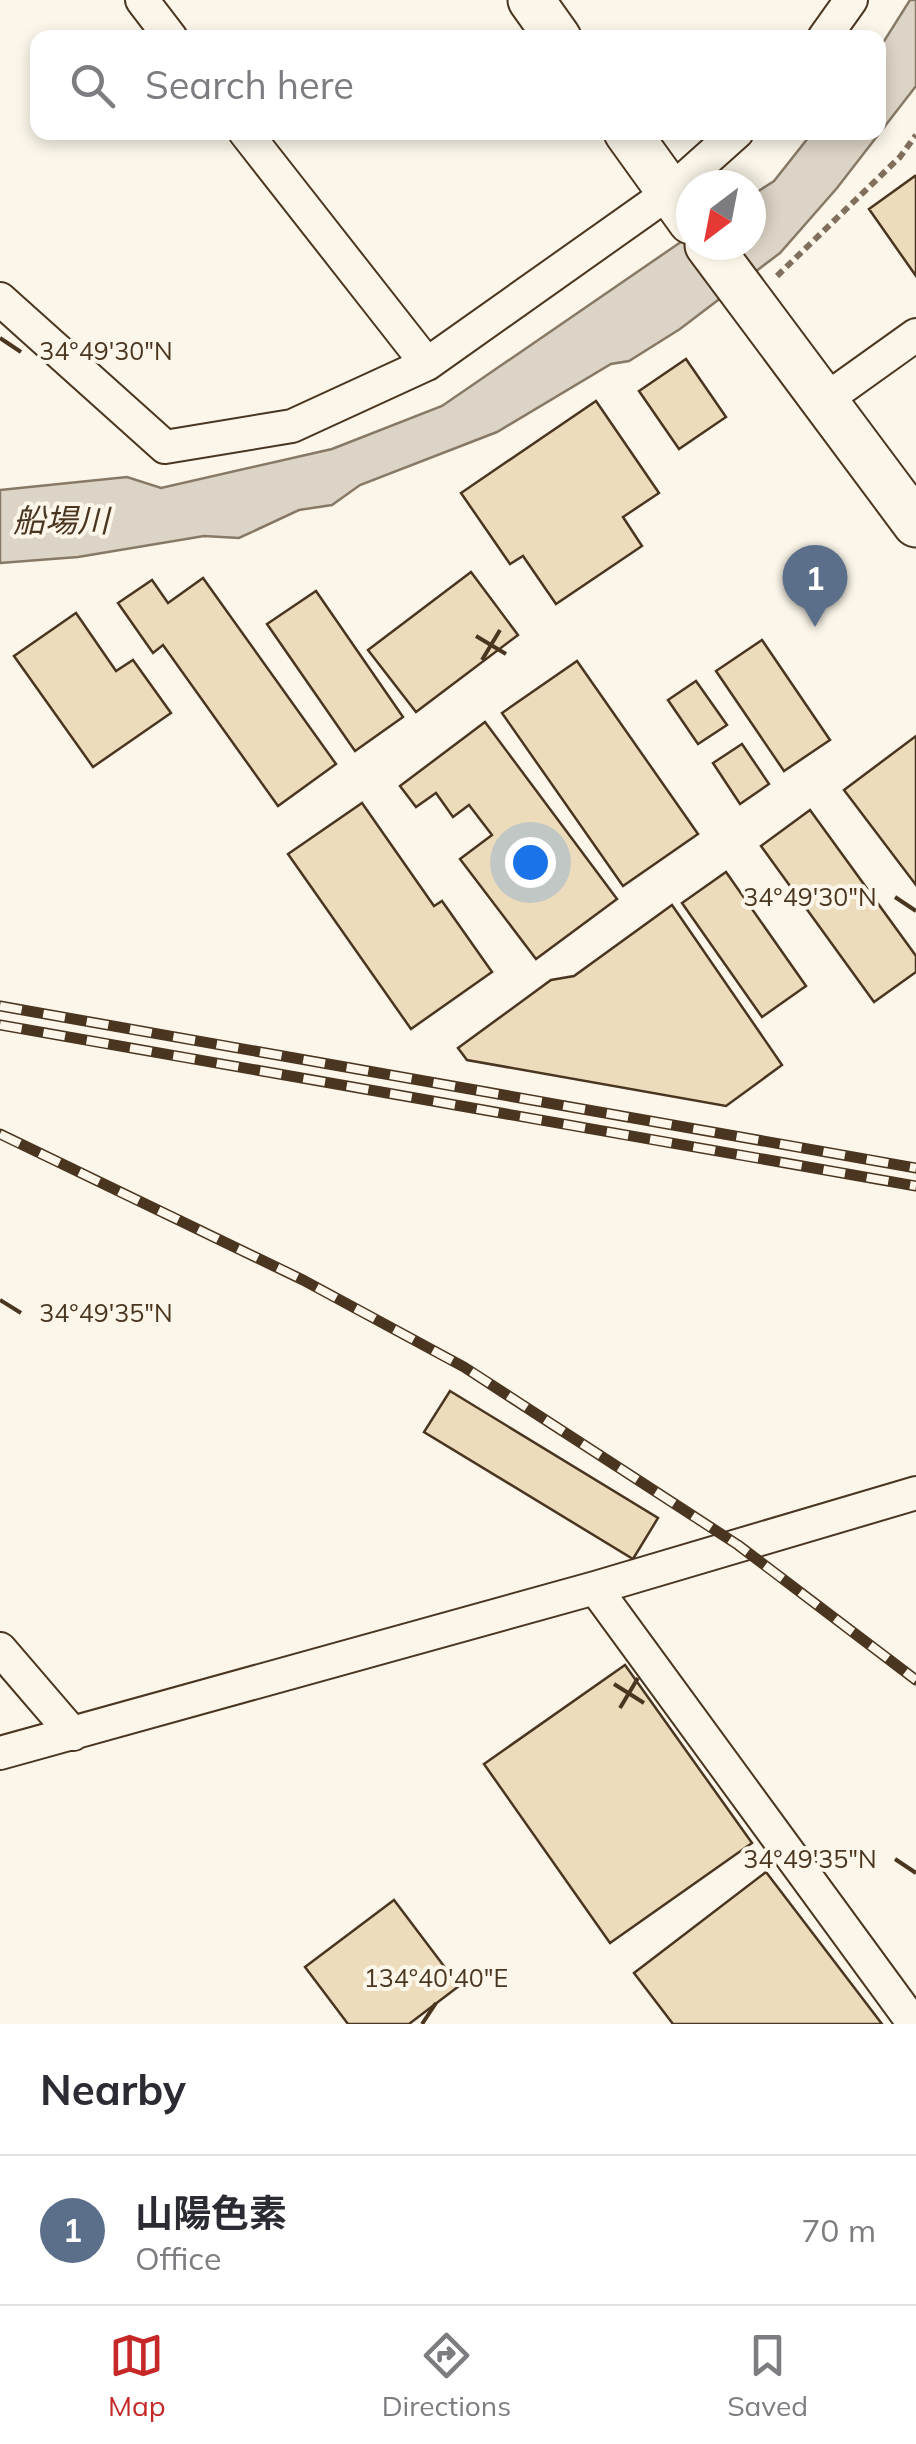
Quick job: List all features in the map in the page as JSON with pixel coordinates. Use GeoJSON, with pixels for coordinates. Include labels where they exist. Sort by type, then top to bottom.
{"type":"FeatureCollection","features":[{"type":"Feature","properties":{"kind":"street"},"geometry":{"type":"LineString","coordinates":[[142,0],[165,30]]}},
{"type":"Feature","properties":{"kind":"street"},"geometry":{"type":"LineString","coordinates":[[531,0],[552,30]]}},
{"type":"Feature","properties":{"kind":"street"},"geometry":{"type":"LineString","coordinates":[[830,30],[851,0]]}},
{"type":"Feature","properties":{"kind":"street"},"geometry":{"type":"LineString","coordinates":[[252,140],[426,364]]}},
{"type":"Feature","properties":{"kind":"street"},"geometry":{"type":"LineString","coordinates":[[633,140],[676,200]]}},
{"type":"Feature","properties":{"kind":"street"},"geometry":{"type":"LineString","coordinates":[[709,170],[732,140]]}},
{"type":"Feature","properties":{"kind":"street"},"geometry":{"type":"LineString","coordinates":[[0,299],[164,447],[292,426],[426,364],[676,210]]}},
{"type":"Feature","properties":{"kind":"street"},"geometry":{"type":"LineString","coordinates":[[720,260],[916,524]]}},
{"type":"Feature","properties":{"kind":"street"},"geometry":{"type":"LineString","coordinates":[[825,400],[916,335]]}},
{"type":"Feature","properties":{"kind":"street"},"geometry":{"type":"LineString","coordinates":[[0,1753],[596,1588],[916,1493]]}},
{"type":"Feature","properties":{"kind":"street"},"geometry":{"type":"LineString","coordinates":[[596,1588],[914,2024]]}},
{"type":"Feature","properties":{"kind":"street"},"geometry":{"type":"LineString","coordinates":[[0,1649],[73,1734]]}},
{"type":"Feature","properties":{"kind":"path"},"geometry":{"type":"LineString","coordinates":[[752,301],[900,157],[916,134]]}},
{"type":"Feature","properties":{"kind":"water","name":"船場川"},"geometry":{"type":"Polygon","coordinates":[[[910,0],[916,0],[916,86],[886,125],[886,38],[910,0]]]}},
{"type":"Feature","properties":{"kind":"water","name":"船場川"},"geometry":{"type":"Polygon","coordinates":[[[806,140],[874,140],[780,253],[680,329],[629,361],[611,364],[497,432],[360,485],[332,505],[299,510],[239,538],[204,536],[78,557],[0,563],[0,490],[127,477],[161,488],[332,449],[442,406],[676,245],[676,260],[766,260],[766,186],[806,140]]]}},
{"type":"Feature","properties":{"kind":"building"},"geometry":{"type":"Polygon","coordinates":[[[916,177],[916,276],[869,209],[916,177]]]}},
{"type":"Feature","properties":{"kind":"building"},"geometry":{"type":"Polygon","coordinates":[[[686,359],[726,417],[679,449],[639,391],[686,359]]]}},
{"type":"Feature","properties":{"kind":"building"},"geometry":{"type":"Polygon","coordinates":[[[596,401],[659,493],[623,517],[642,546],[556,604],[523,556],[510,564],[461,493],[596,401]]]}},
{"type":"Feature","properties":{"kind":"building"},"geometry":{"type":"Polygon","coordinates":[[[471,572],[518,635],[416,712],[368,650],[471,572]]]}},
{"type":"Feature","properties":{"kind":"building"},"geometry":{"type":"Polygon","coordinates":[[[203,578],[336,764],[278,806],[163,645],[153,653],[118,603],[152,580],[168,603],[203,578]]]}},
{"type":"Feature","properties":{"kind":"building"},"geometry":{"type":"Polygon","coordinates":[[[316,591],[403,717],[355,751],[267,624],[316,591]]]}},
{"type":"Feature","properties":{"kind":"building"},"geometry":{"type":"Polygon","coordinates":[[[76,613],[116,671],[133,660],[171,713],[93,767],[14,656],[76,613]]]}},
{"type":"Feature","properties":{"kind":"building"},"geometry":{"type":"Polygon","coordinates":[[[762,640],[830,740],[784,771],[716,671],[762,640]]]}},
{"type":"Feature","properties":{"kind":"building"},"geometry":{"type":"Polygon","coordinates":[[[577,661],[698,834],[623,886],[502,713],[577,661]]]}},
{"type":"Feature","properties":{"kind":"building"},"geometry":{"type":"Polygon","coordinates":[[[696,681],[727,725],[698,744],[668,700],[696,681]]]}},
{"type":"Feature","properties":{"kind":"building"},"geometry":{"type":"Polygon","coordinates":[[[485,722],[617,899],[536,959],[460,859],[492,835],[469,805],[453,817],[436,793],[416,807],[400,786],[485,722]]]}},
{"type":"Feature","properties":{"kind":"building"},"geometry":{"type":"Polygon","coordinates":[[[916,736],[916,885],[844,790],[916,736]]]}},
{"type":"Feature","properties":{"kind":"building"},"geometry":{"type":"Polygon","coordinates":[[[742,744],[769,784],[740,804],[713,763],[742,744]]]}},
{"type":"Feature","properties":{"kind":"building"},"geometry":{"type":"Polygon","coordinates":[[[362,803],[434,906],[442,901],[492,972],[411,1029],[288,854],[362,803]]]}},
{"type":"Feature","properties":{"kind":"building"},"geometry":{"type":"Polygon","coordinates":[[[810,810],[916,956],[916,972],[874,1002],[761,846],[810,810]]]}},
{"type":"Feature","properties":{"kind":"building"},"geometry":{"type":"Polygon","coordinates":[[[726,872],[806,986],[762,1017],[682,903],[726,872]]]}},
{"type":"Feature","properties":{"kind":"building"},"geometry":{"type":"Polygon","coordinates":[[[672,905],[782,1065],[726,1106],[467,1060],[458,1048],[551,980],[574,976],[672,905]]]}},
{"type":"Feature","properties":{"kind":"building"},"geometry":{"type":"Polygon","coordinates":[[[450,1391],[658,1518],[633,1559],[424,1432],[450,1391]]]}},
{"type":"Feature","properties":{"kind":"building"},"geometry":{"type":"Polygon","coordinates":[[[625,1665],[752,1843],[610,1943],[484,1764],[625,1665]]]}},
{"type":"Feature","properties":{"kind":"building"},"geometry":{"type":"Polygon","coordinates":[[[766,1872],[882,2024],[673,2024],[634,1973],[766,1872]]]}},
{"type":"Feature","properties":{"kind":"building"},"geometry":{"type":"Polygon","coordinates":[[[394,1900],[459,1986],[409,2024],[348,2024],[305,1967],[394,1900]]]}},
{"type":"Feature","properties":{"kind":"railway"},"geometry":{"type":"LineString","coordinates":[[0,1006],[916,1168]]}},
{"type":"Feature","properties":{"kind":"railway"},"geometry":{"type":"LineString","coordinates":[[0,1025],[916,1186]]}},
{"type":"Feature","properties":{"kind":"railway"},"geometry":{"type":"LineString","coordinates":[[0,1134],[303,1280],[464,1367],[738,1545],[916,1680]]}},
{"type":"Feature","properties":{"kind":"place","name":"山陽色素"},"geometry":{"type":"Point","coordinates":[815,627]}}]}
